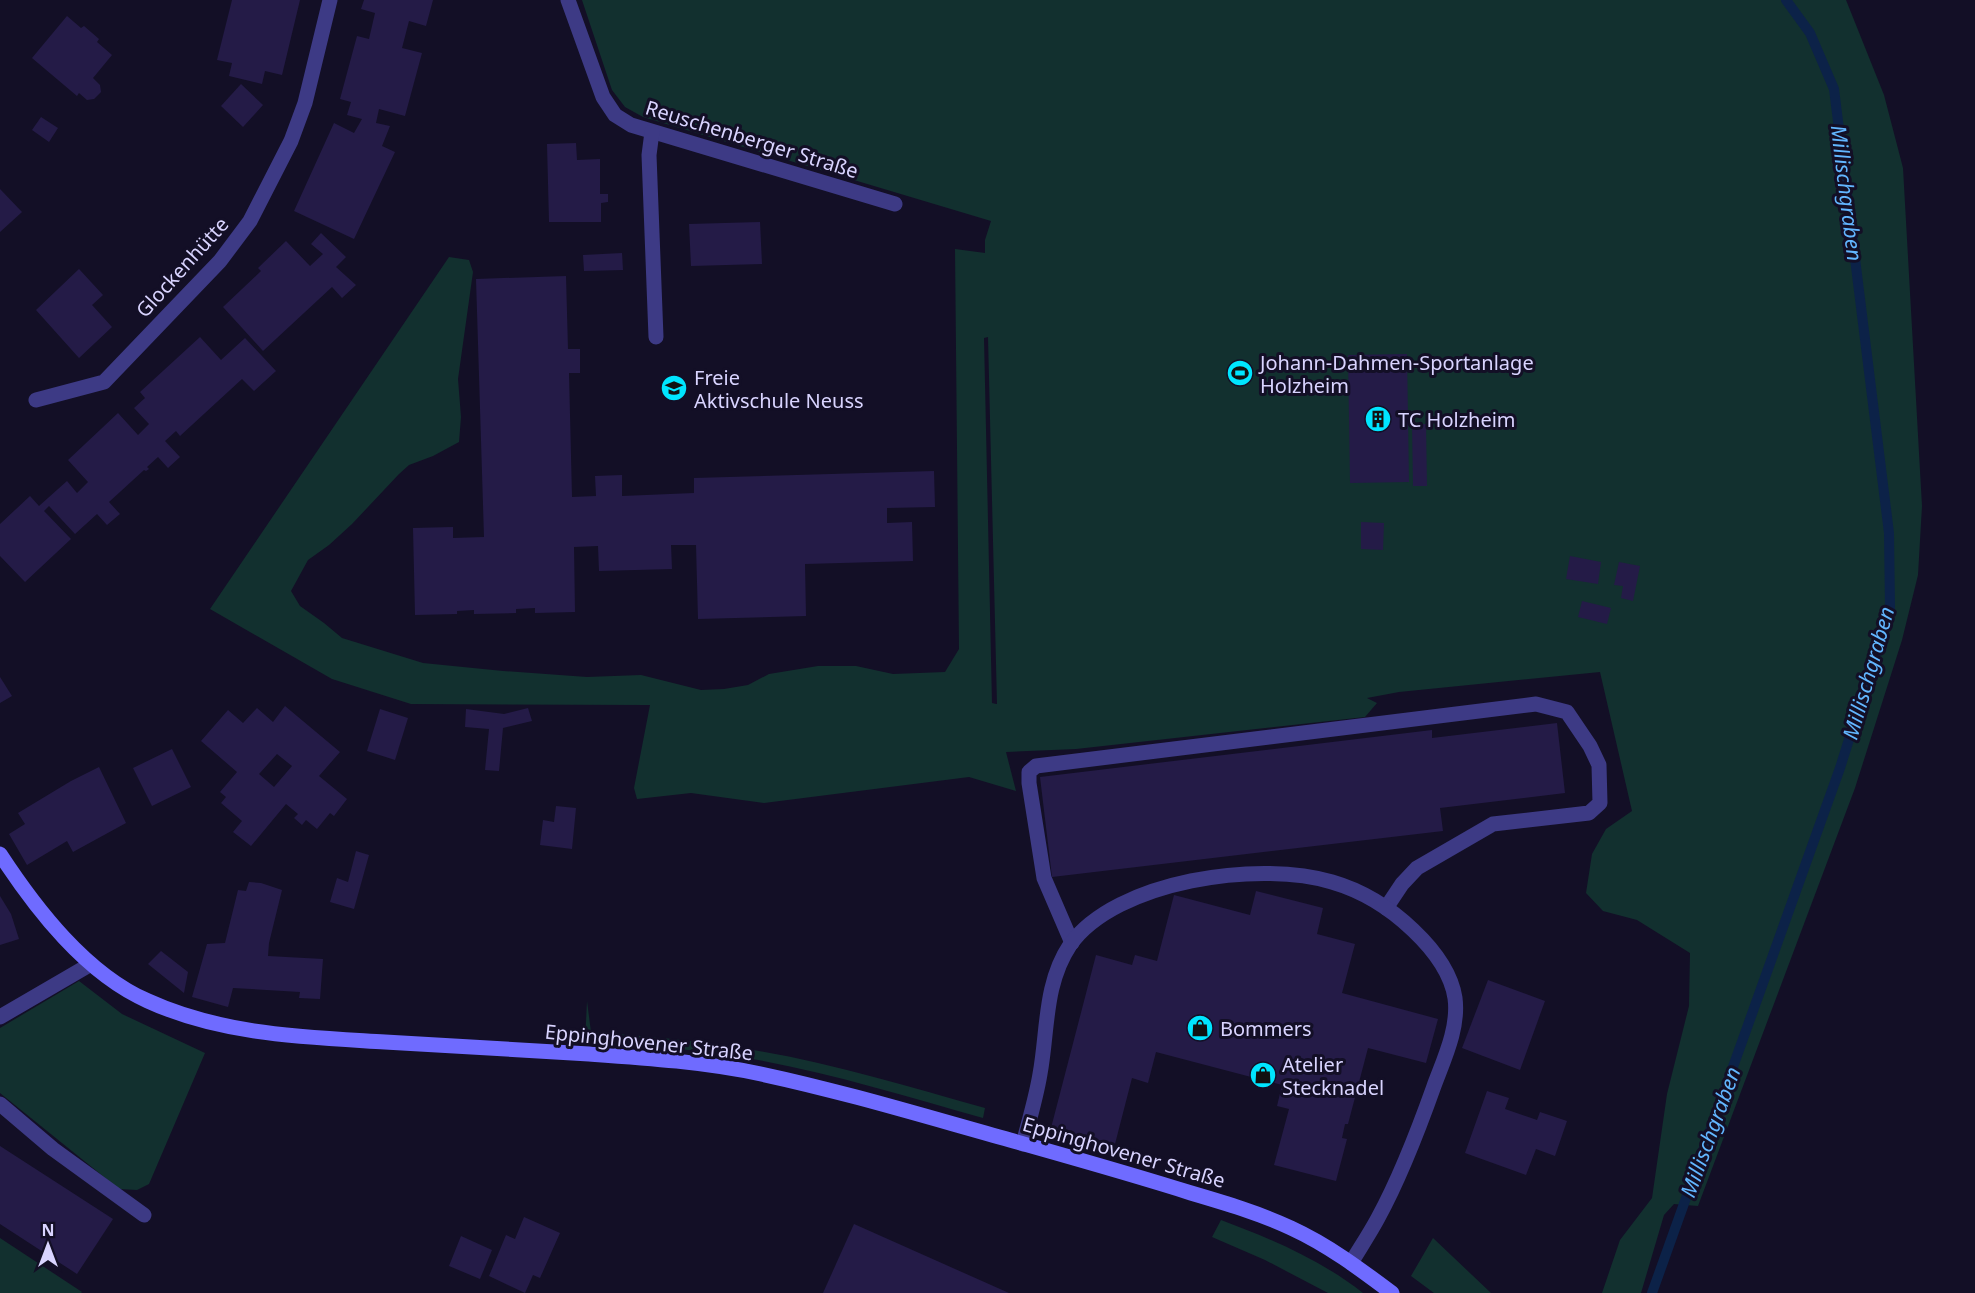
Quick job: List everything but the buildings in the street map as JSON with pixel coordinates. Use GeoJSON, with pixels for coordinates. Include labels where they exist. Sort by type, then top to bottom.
{"type":"FeatureCollection","features":[{"type":"Feature","properties":{"kind":"main road","name":"Eppinghovener Straße"},"geometry":{"type":"LineString","coordinates":[[0,854],[48,920],[91,964],[124,989],[170,1010],[232,1028],[289,1036],[589,1054],[691,1063],[758,1073],[837,1092],[1131,1174],[1243,1209],[1290,1227],[1320,1243],[1392,1293]]}},
{"type":"Feature","properties":{"kind":"street","name":"Glockenhütte"},"geometry":{"type":"LineString","coordinates":[[36,400],[104,382],[226,253],[250,221],[291,141],[305,103],[330,0]]}},
{"type":"Feature","properties":{"kind":"street","name":"Reuschenberger Straße"},"geometry":{"type":"LineString","coordinates":[[568,0],[603,98],[615,115],[631,125],[895,204]]}},
{"type":"Feature","properties":{"kind":"street"},"geometry":{"type":"LineString","coordinates":[[652,132],[649,155],[656,337]]}},
{"type":"Feature","properties":{"kind":"street"},"geometry":{"type":"LineString","coordinates":[[1072,943],[1044,879],[1029,783],[1029,772],[1036,766],[1536,705],[1567,712],[1590,746],[1599,765],[1600,803],[1589,813],[1493,824],[1417,868],[1402,884],[1386,908]]}},
{"type":"Feature","properties":{"kind":"street"},"geometry":{"type":"LineString","coordinates":[[1023,1144],[1040,1073],[1050,995],[1062,958],[1072,943],[1096,919],[1131,899],[1178,884],[1232,875],[1259,873],[1310,876],[1351,888],[1386,908],[1419,936],[1444,969],[1451,982],[1455,998],[1455,1023],[1445,1057],[1401,1172],[1378,1219],[1351,1263]]}},
{"type":"Feature","properties":{"kind":"street"},"geometry":{"type":"LineString","coordinates":[[0,1017],[91,964]]}},
{"type":"Feature","properties":{"kind":"street"},"geometry":{"type":"LineString","coordinates":[[0,1104],[53,1149],[144,1215]]}},
{"type":"Feature","properties":{"kind":"green space"},"geometry":{"type":"Polygon","coordinates":[[[582,0],[1846,0],[1884,95],[1903,168],[1922,506],[1918,575],[1902,640],[1855,788],[1698,1206],[1674,1204],[1664,1215],[1641,1293],[1602,1293],[1620,1240],[1652,1198],[1667,1094],[1689,1006],[1690,953],[1637,920],[1603,911],[1586,893],[1592,854],[1606,829],[1632,811],[1600,672],[1399,692],[1367,698],[1377,703],[1365,717],[1076,749],[1006,752],[1016,791],[969,777],[764,803],[691,793],[637,799],[634,788],[650,705],[411,704],[332,679],[210,609],[449,257],[469,260],[473,272],[458,379],[461,417],[459,442],[433,456],[409,465],[352,524],[308,560],[291,591],[300,606],[342,638],[423,663],[587,677],[641,675],[701,690],[748,685],[769,674],[818,666],[856,666],[893,674],[945,672],[959,649],[955,249],[985,253],[985,240],[991,221],[643,117],[625,107],[612,90],[582,0]],[[988,337],[984,338],[992,703],[997,704],[988,337]]]}},
{"type":"Feature","properties":{"kind":"green space"},"geometry":{"type":"Polygon","coordinates":[[[79,981],[122,1014],[205,1053],[149,1184],[137,1190],[119,1189],[0,1093],[0,1028],[79,981]]]}},
{"type":"Feature","properties":{"kind":"green space"},"geometry":{"type":"Polygon","coordinates":[[[587,1001],[591,1032],[717,1044],[816,1062],[985,1108],[983,1118],[843,1079],[737,1056],[585,1043],[587,1001]]]}},
{"type":"Feature","properties":{"kind":"green space"},"geometry":{"type":"Polygon","coordinates":[[[1221,1220],[1313,1260],[1363,1293],[1328,1293],[1265,1260],[1212,1237],[1221,1220]]]}},
{"type":"Feature","properties":{"kind":"green space"},"geometry":{"type":"Polygon","coordinates":[[[0,1238],[82,1292],[0,1293],[0,1238]]]}},
{"type":"Feature","properties":{"kind":"green space"},"geometry":{"type":"Polygon","coordinates":[[[1433,1238],[1491,1293],[1434,1293],[1411,1276],[1433,1238]]]}},
{"type":"Feature","properties":{"kind":"waterway","name":"Millischgraben"},"geometry":{"type":"LineString","coordinates":[[1652,1293],[1840,768],[1890,609],[1889,533],[1834,89],[1810,33],[1786,0]]}},
{"type":"Feature","properties":{"kind":"place","name":"Johann-Dahmen-Sportanlage Holzheim"},"geometry":{"type":"Point","coordinates":[1240,373]}},
{"type":"Feature","properties":{"kind":"place","name":"Freie Aktivschule Neuss"},"geometry":{"type":"Point","coordinates":[674,388]}},
{"type":"Feature","properties":{"kind":"place","name":"TC Holzheim"},"geometry":{"type":"Point","coordinates":[1378,419]}},
{"type":"Feature","properties":{"kind":"place","name":"Bommers"},"geometry":{"type":"Point","coordinates":[1200,1028]}},
{"type":"Feature","properties":{"kind":"place","name":"Atelier Stecknadel"},"geometry":{"type":"Point","coordinates":[1263,1075]}}]}
